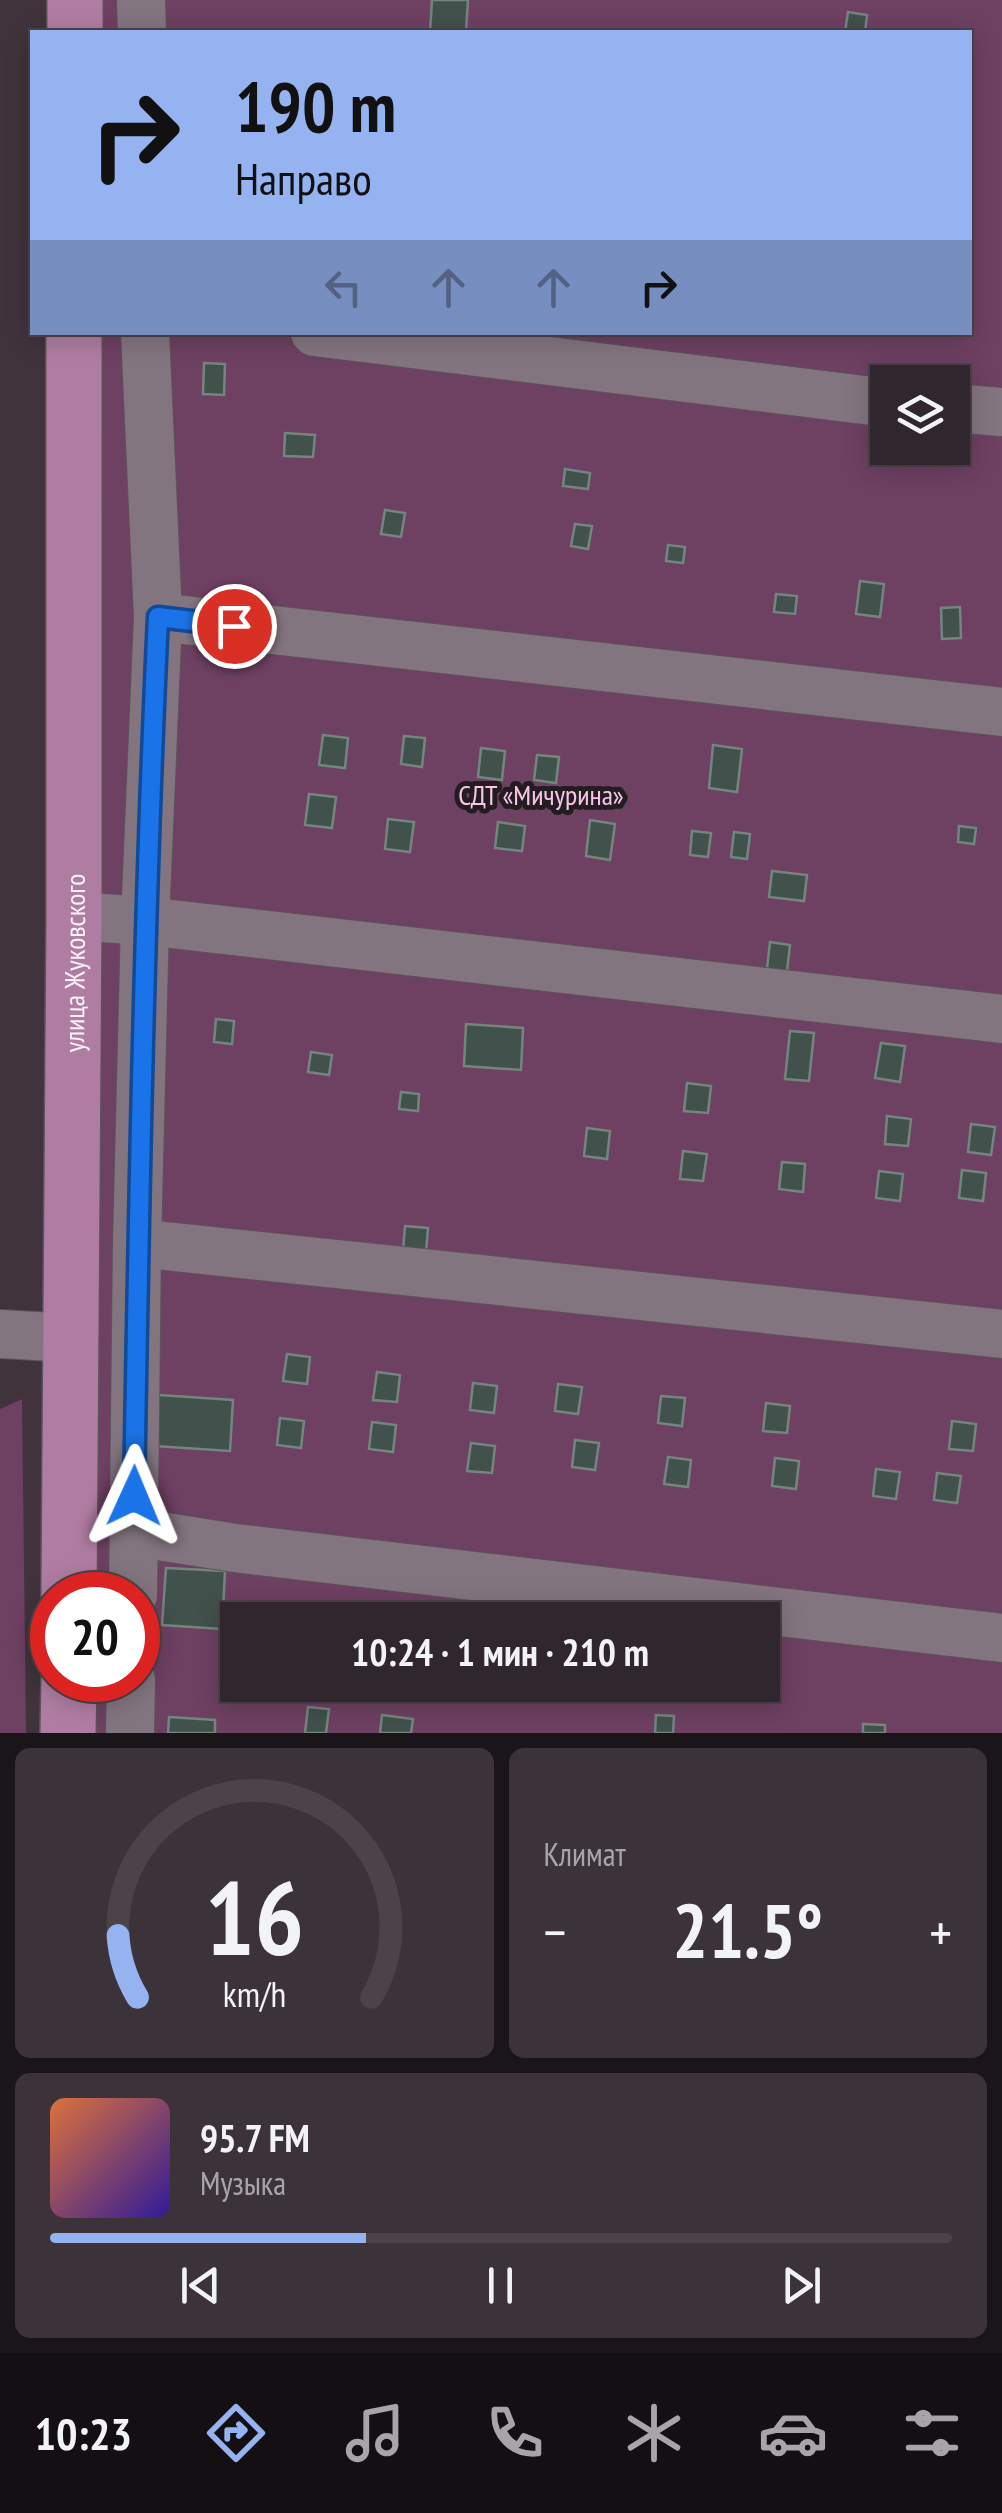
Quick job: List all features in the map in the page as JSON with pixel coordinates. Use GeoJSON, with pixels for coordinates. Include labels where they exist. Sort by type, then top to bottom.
{"type":"FeatureCollection","features":[{"type":"Feature","properties":{"kind":"main road"},"geometry":{"type":"LineString","coordinates":[[75,0],[75,30]]}},
{"type":"Feature","properties":{"kind":"main road","name":"улица Жуковского"},"geometry":{"type":"LineString","coordinates":[[69,1572],[74,335]]}},
{"type":"Feature","properties":{"kind":"main road"},"geometry":{"type":"LineString","coordinates":[[68,1702],[68,1733]]}},
{"type":"Feature","properties":{"kind":"lane"},"geometry":{"type":"LineString","coordinates":[[141,0],[142,30]]}},
{"type":"Feature","properties":{"kind":"lane"},"geometry":{"type":"LineString","coordinates":[[133,1572],[145,921],[158,617],[145,335]]}},
{"type":"Feature","properties":{"kind":"lane"},"geometry":{"type":"LineString","coordinates":[[339,335],[870,401]]}},
{"type":"Feature","properties":{"kind":"lane"},"geometry":{"type":"LineString","coordinates":[[970,409],[1002,412]]}},
{"type":"Feature","properties":{"kind":"lane"},"geometry":{"type":"LineString","coordinates":[[158,617],[1002,712]]}},
{"type":"Feature","properties":{"kind":"lane"},"geometry":{"type":"LineString","coordinates":[[74,916],[1002,1019]]}},
{"type":"Feature","properties":{"kind":"lane"},"geometry":{"type":"LineString","coordinates":[[137,1243],[1002,1334]]}},
{"type":"Feature","properties":{"kind":"lane"},"geometry":{"type":"LineString","coordinates":[[0,1334],[71,1338]]}},
{"type":"Feature","properties":{"kind":"lane"},"geometry":{"type":"LineString","coordinates":[[134,1532],[255,1550],[1002,1638]]}},
{"type":"Feature","properties":{"kind":"lane"},"geometry":{"type":"LineString","coordinates":[[130,1733],[131,1702]]}},
{"type":"Feature","properties":{"kind":"green space","name":"СДТ «Мичурина»"},"geometry":{"type":"Polygon","coordinates":[[[70,0],[1002,0],[1002,1733],[91,1733],[90,1702],[160,1702],[160,1572],[89,1572],[74,335],[972,335],[972,30],[71,30],[70,0]]]}},
{"type":"Feature","properties":{"kind":"green space"},"geometry":{"type":"Polygon","coordinates":[[[22,1399],[26,1733],[0,1733],[0,1409],[22,1399]]]}},
{"type":"Feature","properties":{"kind":"building"},"geometry":{"type":"Polygon","coordinates":[[[432,0],[468,0],[466,30],[430,30],[432,0]]]}},
{"type":"Feature","properties":{"kind":"building"},"geometry":{"type":"Polygon","coordinates":[[[848,12],[867,15],[865,30],[845,30],[848,12]]]}},
{"type":"Feature","properties":{"kind":"building"},"geometry":{"type":"Polygon","coordinates":[[[204,363],[225,364],[224,395],[203,394],[204,363]]]}},
{"type":"Feature","properties":{"kind":"building"},"geometry":{"type":"Polygon","coordinates":[[[285,433],[315,435],[313,457],[284,456],[285,433]]]}},
{"type":"Feature","properties":{"kind":"building"},"geometry":{"type":"Polygon","coordinates":[[[565,469],[590,473],[588,489],[563,486],[565,469]]]}},
{"type":"Feature","properties":{"kind":"building"},"geometry":{"type":"Polygon","coordinates":[[[385,510],[405,513],[401,537],[381,534],[385,510]]]}},
{"type":"Feature","properties":{"kind":"building"},"geometry":{"type":"Polygon","coordinates":[[[575,524],[592,526],[588,549],[571,546],[575,524]]]}},
{"type":"Feature","properties":{"kind":"building"},"geometry":{"type":"Polygon","coordinates":[[[668,545],[685,547],[683,563],[666,561],[668,545]]]}},
{"type":"Feature","properties":{"kind":"building"},"geometry":{"type":"Polygon","coordinates":[[[860,581],[884,584],[880,617],[856,614],[860,581]]]}},
{"type":"Feature","properties":{"kind":"building"},"geometry":{"type":"Polygon","coordinates":[[[776,594],[797,596],[795,614],[774,612],[776,594]]]}},
{"type":"Feature","properties":{"kind":"building"},"geometry":{"type":"Polygon","coordinates":[[[960,607],[961,638],[942,639],[941,608],[960,607]]]}},
{"type":"Feature","properties":{"kind":"building"},"geometry":{"type":"Polygon","coordinates":[[[323,735],[348,738],[345,768],[319,765],[323,735]]]}},
{"type":"Feature","properties":{"kind":"building"},"geometry":{"type":"Polygon","coordinates":[[[404,736],[425,738],[422,767],[401,764],[404,736]]]}},
{"type":"Feature","properties":{"kind":"building"},"geometry":{"type":"Polygon","coordinates":[[[713,745],[742,749],[737,792],[709,788],[713,745]]]}},
{"type":"Feature","properties":{"kind":"building"},"geometry":{"type":"Polygon","coordinates":[[[481,748],[505,751],[502,780],[478,777],[481,748]]]}},
{"type":"Feature","properties":{"kind":"building"},"geometry":{"type":"Polygon","coordinates":[[[537,755],[559,757],[556,783],[534,780],[537,755]]]}},
{"type":"Feature","properties":{"kind":"building"},"geometry":{"type":"Polygon","coordinates":[[[309,794],[336,797],[332,828],[305,825],[309,794]]]}},
{"type":"Feature","properties":{"kind":"building"},"geometry":{"type":"Polygon","coordinates":[[[388,819],[414,822],[410,852],[385,849],[388,819]]]}},
{"type":"Feature","properties":{"kind":"building"},"geometry":{"type":"Polygon","coordinates":[[[590,820],[615,824],[610,860],[586,856],[590,820]]]}},
{"type":"Feature","properties":{"kind":"building"},"geometry":{"type":"Polygon","coordinates":[[[498,822],[525,826],[522,851],[495,848],[498,822]]]}},
{"type":"Feature","properties":{"kind":"building"},"geometry":{"type":"Polygon","coordinates":[[[959,826],[976,828],[974,844],[958,842],[959,826]]]}},
{"type":"Feature","properties":{"kind":"building"},"geometry":{"type":"Polygon","coordinates":[[[692,831],[711,833],[708,857],[690,855],[692,831]]]}},
{"type":"Feature","properties":{"kind":"building"},"geometry":{"type":"Polygon","coordinates":[[[734,832],[750,834],[747,859],[731,857],[734,832]]]}},
{"type":"Feature","properties":{"kind":"building"},"geometry":{"type":"Polygon","coordinates":[[[772,871],[807,875],[804,901],[769,897],[772,871]]]}},
{"type":"Feature","properties":{"kind":"building"},"geometry":{"type":"Polygon","coordinates":[[[770,942],[790,945],[787,971],[767,969],[770,942]]]}},
{"type":"Feature","properties":{"kind":"building"},"geometry":{"type":"Polygon","coordinates":[[[216,1019],[234,1021],[232,1044],[214,1042],[216,1019]]]}},
{"type":"Feature","properties":{"kind":"building"},"geometry":{"type":"Polygon","coordinates":[[[466,1024],[523,1028],[521,1070],[464,1066],[466,1024]]]}},
{"type":"Feature","properties":{"kind":"building"},"geometry":{"type":"Polygon","coordinates":[[[790,1031],[814,1033],[809,1081],[785,1079],[790,1031]]]}},
{"type":"Feature","properties":{"kind":"building"},"geometry":{"type":"Polygon","coordinates":[[[881,1043],[905,1046],[900,1082],[875,1078],[881,1043]]]}},
{"type":"Feature","properties":{"kind":"building"},"geometry":{"type":"Polygon","coordinates":[[[311,1052],[332,1055],[329,1075],[308,1072],[311,1052]]]}},
{"type":"Feature","properties":{"kind":"building"},"geometry":{"type":"Polygon","coordinates":[[[687,1083],[711,1086],[708,1113],[684,1111],[687,1083]]]}},
{"type":"Feature","properties":{"kind":"building"},"geometry":{"type":"Polygon","coordinates":[[[401,1092],[419,1094],[418,1111],[399,1109],[401,1092]]]}},
{"type":"Feature","properties":{"kind":"building"},"geometry":{"type":"Polygon","coordinates":[[[887,1116],[911,1119],[908,1146],[885,1144],[887,1116]]]}},
{"type":"Feature","properties":{"kind":"building"},"geometry":{"type":"Polygon","coordinates":[[[971,1124],[995,1127],[991,1155],[968,1152],[971,1124]]]}},
{"type":"Feature","properties":{"kind":"building"},"geometry":{"type":"Polygon","coordinates":[[[587,1128],[610,1131],[607,1159],[584,1156],[587,1128]]]}},
{"type":"Feature","properties":{"kind":"building"},"geometry":{"type":"Polygon","coordinates":[[[683,1151],[707,1154],[703,1181],[680,1179],[683,1151]]]}},
{"type":"Feature","properties":{"kind":"building"},"geometry":{"type":"Polygon","coordinates":[[[782,1162],[805,1164],[803,1192],[779,1189],[782,1162]]]}},
{"type":"Feature","properties":{"kind":"building"},"geometry":{"type":"Polygon","coordinates":[[[962,1170],[986,1173],[983,1201],[959,1198],[962,1170]]]}},
{"type":"Feature","properties":{"kind":"building"},"geometry":{"type":"Polygon","coordinates":[[[879,1171],[903,1174],[900,1201],[876,1198],[879,1171]]]}},
{"type":"Feature","properties":{"kind":"building"},"geometry":{"type":"Polygon","coordinates":[[[405,1226],[428,1228],[426,1253],[403,1251],[405,1226]]]}},
{"type":"Feature","properties":{"kind":"building"},"geometry":{"type":"Polygon","coordinates":[[[287,1354],[310,1357],[307,1384],[283,1381],[287,1354]]]}},
{"type":"Feature","properties":{"kind":"building"},"geometry":{"type":"Polygon","coordinates":[[[377,1372],[400,1375],[397,1402],[373,1400],[377,1372]]]}},
{"type":"Feature","properties":{"kind":"building"},"geometry":{"type":"Polygon","coordinates":[[[473,1383],[497,1386],[494,1413],[470,1410],[473,1383]]]}},
{"type":"Feature","properties":{"kind":"building"},"geometry":{"type":"Polygon","coordinates":[[[558,1384],[582,1387],[578,1414],[555,1411],[558,1384]]]}},
{"type":"Feature","properties":{"kind":"building"},"geometry":{"type":"Polygon","coordinates":[[[159,1395],[233,1400],[230,1451],[155,1446],[159,1395]]]}},
{"type":"Feature","properties":{"kind":"building"},"geometry":{"type":"Polygon","coordinates":[[[661,1396],[685,1398],[682,1426],[658,1423],[661,1396]]]}},
{"type":"Feature","properties":{"kind":"building"},"geometry":{"type":"Polygon","coordinates":[[[766,1403],[790,1406],[787,1433],[763,1431],[766,1403]]]}},
{"type":"Feature","properties":{"kind":"building"},"geometry":{"type":"Polygon","coordinates":[[[280,1418],[304,1421],[301,1448],[277,1445],[280,1418]]]}},
{"type":"Feature","properties":{"kind":"building"},"geometry":{"type":"Polygon","coordinates":[[[952,1421],[976,1424],[973,1451],[949,1449],[952,1421]]]}},
{"type":"Feature","properties":{"kind":"building"},"geometry":{"type":"Polygon","coordinates":[[[372,1422],[396,1425],[393,1452],[369,1449],[372,1422]]]}},
{"type":"Feature","properties":{"kind":"building"},"geometry":{"type":"Polygon","coordinates":[[[575,1440],[599,1443],[595,1470],[572,1467],[575,1440]]]}},
{"type":"Feature","properties":{"kind":"building"},"geometry":{"type":"Polygon","coordinates":[[[471,1443],[495,1446],[492,1473],[467,1471],[471,1443]]]}},
{"type":"Feature","properties":{"kind":"building"},"geometry":{"type":"Polygon","coordinates":[[[668,1457],[691,1460],[688,1487],[664,1484],[668,1457]]]}},
{"type":"Feature","properties":{"kind":"building"},"geometry":{"type":"Polygon","coordinates":[[[775,1458],[799,1461],[796,1489],[772,1486],[775,1458]]]}},
{"type":"Feature","properties":{"kind":"building"},"geometry":{"type":"Polygon","coordinates":[[[876,1469],[900,1472],[896,1499],[873,1496],[876,1469]]]}},
{"type":"Feature","properties":{"kind":"building"},"geometry":{"type":"Polygon","coordinates":[[[937,1473],[961,1476],[957,1503],[934,1500],[937,1473]]]}},
{"type":"Feature","properties":{"kind":"building"},"geometry":{"type":"Polygon","coordinates":[[[166,1568],[225,1571],[220,1629],[162,1625],[166,1568]]]}},
{"type":"Feature","properties":{"kind":"building"},"geometry":{"type":"Polygon","coordinates":[[[308,1707],[329,1709],[326,1733],[305,1733],[308,1707]]]}},
{"type":"Feature","properties":{"kind":"building"},"geometry":{"type":"Polygon","coordinates":[[[382,1715],[413,1719],[411,1733],[380,1733],[382,1715]]]}},
{"type":"Feature","properties":{"kind":"building"},"geometry":{"type":"Polygon","coordinates":[[[656,1715],[674,1716],[673,1733],[655,1733],[656,1715]]]}},
{"type":"Feature","properties":{"kind":"building"},"geometry":{"type":"Polygon","coordinates":[[[169,1717],[215,1720],[215,1733],[168,1733],[169,1717]]]}},
{"type":"Feature","properties":{"kind":"building"},"geometry":{"type":"Polygon","coordinates":[[[863,1724],[885,1725],[885,1733],[863,1733],[863,1724]]]}},
{"type":"Feature","properties":{"kind":"route"},"geometry":{"type":"LineString","coordinates":[[134,1496],[145,921],[158,617],[234,626]]}}]}
